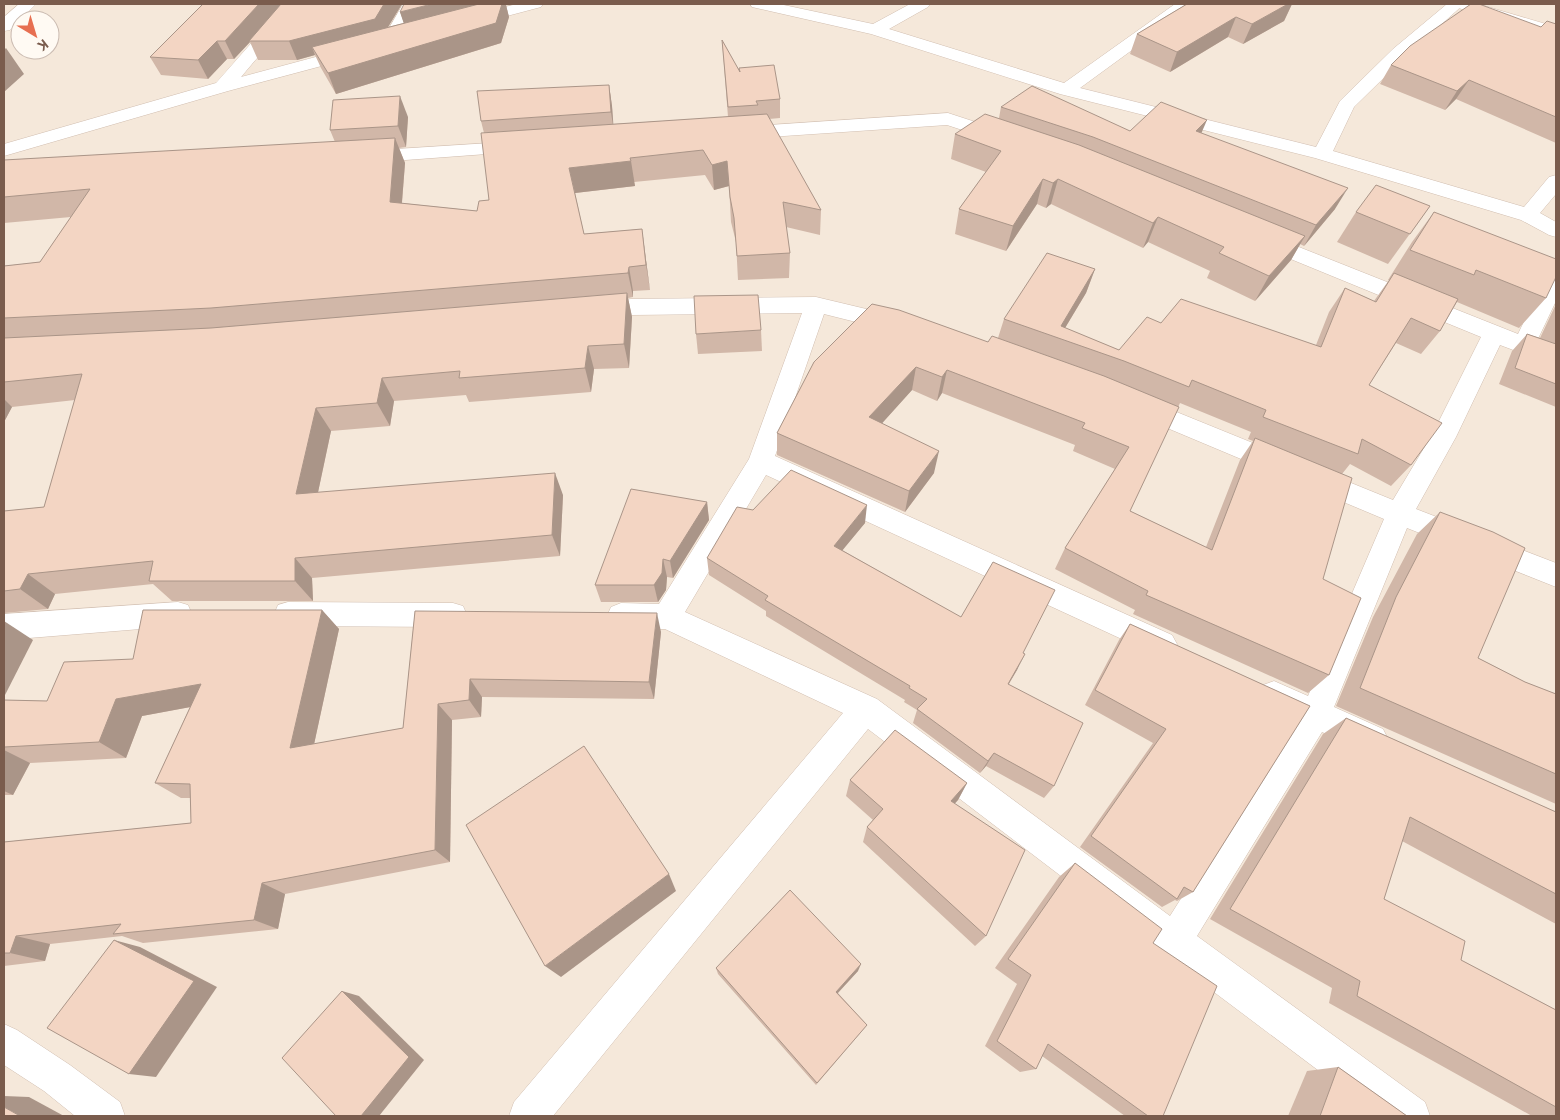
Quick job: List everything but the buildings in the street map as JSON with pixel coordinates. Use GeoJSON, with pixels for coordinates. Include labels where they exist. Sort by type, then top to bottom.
{"type":"FeatureCollection","features":[{"type":"Feature","properties":{"kind":"street"},"geometry":{"type":"LineString","coordinates":[[4,26],[28,4]]}},
{"type":"Feature","properties":{"kind":"street"},"geometry":{"type":"LineString","coordinates":[[222,87],[295,4]]}},
{"type":"Feature","properties":{"kind":"street"},"geometry":{"type":"LineString","coordinates":[[388,42],[411,4]]}},
{"type":"Feature","properties":{"kind":"street"},"geometry":{"type":"LineString","coordinates":[[462,23],[534,4]]}},
{"type":"Feature","properties":{"kind":"street"},"geometry":{"type":"LineString","coordinates":[[758,4],[875,30],[1066,90],[1322,154],[1528,215],[1556,230]]}},
{"type":"Feature","properties":{"kind":"street"},"geometry":{"type":"LineString","coordinates":[[875,30],[922,4]]}},
{"type":"Feature","properties":{"kind":"street"},"geometry":{"type":"LineString","coordinates":[[1066,90],[1117,51],[1185,4]]}},
{"type":"Feature","properties":{"kind":"street"},"geometry":{"type":"LineString","coordinates":[[1322,154],[1346,105],[1399,53],[1456,4]]}},
{"type":"Feature","properties":{"kind":"street"},"geometry":{"type":"LineString","coordinates":[[1461,4],[1556,32]]}},
{"type":"Feature","properties":{"kind":"street"},"geometry":{"type":"LineString","coordinates":[[1510,4],[1556,18]]}},
{"type":"Feature","properties":{"kind":"street"},"geometry":{"type":"LineString","coordinates":[[4,150],[222,87],[416,35]]}},
{"type":"Feature","properties":{"kind":"street"},"geometry":{"type":"LineString","coordinates":[[725,134],[948,119],[1023,145]]}},
{"type":"Feature","properties":{"kind":"street"},"geometry":{"type":"LineString","coordinates":[[345,158],[541,146]]}},
{"type":"Feature","properties":{"kind":"street"},"geometry":{"type":"LineString","coordinates":[[1528,215],[1556,181]]}},
{"type":"Feature","properties":{"kind":"street"},"geometry":{"type":"LineString","coordinates":[[1245,232],[1556,358]]}},
{"type":"Feature","properties":{"kind":"street"},"geometry":{"type":"LineString","coordinates":[[1524,345],[1556,278]]}},
{"type":"Feature","properties":{"kind":"street"},"geometry":{"type":"LineString","coordinates":[[667,616],[761,461],[816,305]]}},
{"type":"Feature","properties":{"kind":"street"},"geometry":{"type":"LineString","coordinates":[[572,312],[631,307],[816,305],[914,328]]}},
{"type":"Feature","properties":{"kind":"street"},"geometry":{"type":"LineString","coordinates":[[1174,942],[1316,714],[1399,514],[1444,437],[1494,334]]}},
{"type":"Feature","properties":{"kind":"street"},"geometry":{"type":"LineString","coordinates":[[1122,399],[1399,514],[1556,574]]}},
{"type":"Feature","properties":{"kind":"street"},"geometry":{"type":"LineString","coordinates":[[761,461],[1189,656]]}},
{"type":"Feature","properties":{"kind":"street"},"geometry":{"type":"LineString","coordinates":[[4,627],[201,614]]}},
{"type":"Feature","properties":{"kind":"street"},"geometry":{"type":"LineString","coordinates":[[261,614],[479,616]]}},
{"type":"Feature","properties":{"kind":"street"},"geometry":{"type":"LineString","coordinates":[[598,616],[667,616],[866,709],[1174,942],[1411,1116]]}},
{"type":"Feature","properties":{"kind":"street"},"geometry":{"type":"LineString","coordinates":[[1252,685],[1396,750]]}},
{"type":"Feature","properties":{"kind":"street"},"geometry":{"type":"LineString","coordinates":[[528,1116],[866,709]]}},
{"type":"Feature","properties":{"kind":"street"},"geometry":{"type":"LineString","coordinates":[[4,1043],[57,1078],[106,1116]]}},
{"type":"Feature","properties":{"kind":"shaded area"},"geometry":{"type":"Polygon","coordinates":[[[4,4],[1556,4],[1556,1116],[4,1116],[4,4]]]}}]}
